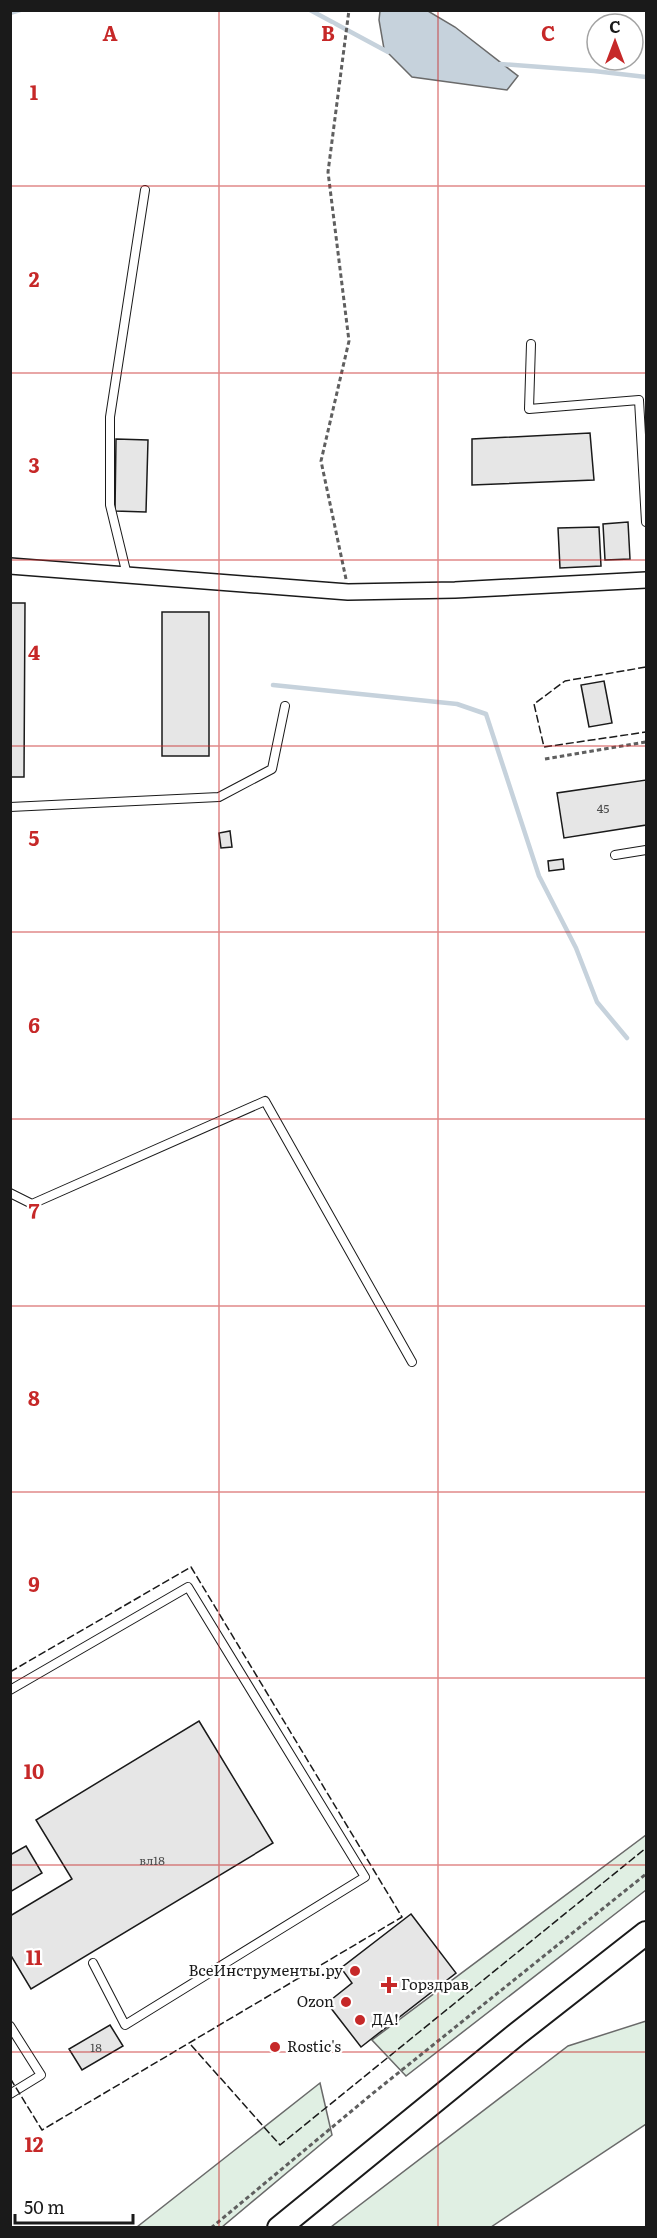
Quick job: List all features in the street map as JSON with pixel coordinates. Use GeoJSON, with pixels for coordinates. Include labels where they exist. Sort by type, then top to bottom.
{"type":"FeatureCollection","features":[{"type":"Feature","properties":{"kind":"main road"},"geometry":{"type":"LineString","coordinates":[[279,2228],[517,2034],[646,1933]]}},
{"type":"Feature","properties":{"kind":"street"},"geometry":{"type":"LineString","coordinates":[[10,566],[348,592],[455,590],[646,580]]}},
{"type":"Feature","properties":{"kind":"lane"},"geometry":{"type":"LineString","coordinates":[[127,575],[110,505],[110,417],[145,190]]}},
{"type":"Feature","properties":{"kind":"lane"},"geometry":{"type":"LineString","coordinates":[[531,344],[529,409],[639,400],[646,522]]}},
{"type":"Feature","properties":{"kind":"lane"},"geometry":{"type":"LineString","coordinates":[[10,807],[219,797],[272,769],[285,706]]}},
{"type":"Feature","properties":{"kind":"lane"},"geometry":{"type":"LineString","coordinates":[[615,855],[646,850]]}},
{"type":"Feature","properties":{"kind":"lane"},"geometry":{"type":"LineString","coordinates":[[10,1193],[32,1204],[265,1101],[412,1362]]}},
{"type":"Feature","properties":{"kind":"lane"},"geometry":{"type":"LineString","coordinates":[[10,1690],[188,1587],[365,1877],[125,2025],[93,1963]]}},
{"type":"Feature","properties":{"kind":"lane"},"geometry":{"type":"LineString","coordinates":[[10,2026],[41,2076],[10,2094]]}},
{"type":"Feature","properties":{"kind":"path"},"geometry":{"type":"LineString","coordinates":[[348,592],[321,461],[349,341],[328,172],[349,10]]}},
{"type":"Feature","properties":{"kind":"path"},"geometry":{"type":"LineString","coordinates":[[545,759],[646,742]]}},
{"type":"Feature","properties":{"kind":"path"},"geometry":{"type":"LineString","coordinates":[[211,2228],[372,2094],[646,1874]]}},
{"type":"Feature","properties":{"kind":"green space"},"geometry":{"type":"Polygon","coordinates":[[[646,1835],[646,1890],[406,2076],[372,2040],[646,1835]]]}},
{"type":"Feature","properties":{"kind":"green space"},"geometry":{"type":"Polygon","coordinates":[[[646,2021],[646,2124],[491,2227],[331,2227],[568,2046],[646,2021]]]}},
{"type":"Feature","properties":{"kind":"green space"},"geometry":{"type":"Polygon","coordinates":[[[320,2083],[332,2135],[222,2227],[137,2227],[320,2083]]]}},
{"type":"Feature","properties":{"kind":"shaded area"},"geometry":{"type":"Polygon","coordinates":[[[380,11],[428,11],[455,27],[518,76],[507,90],[412,77],[384,49],[379,20],[380,11]]]}},
{"type":"Feature","properties":{"kind":"building"},"geometry":{"type":"Polygon","coordinates":[[[590,433],[594,480],[472,485],[472,439],[590,433]]]}},
{"type":"Feature","properties":{"kind":"building"},"geometry":{"type":"Polygon","coordinates":[[[116,439],[148,440],[146,512],[115,511],[116,439]]]}},
{"type":"Feature","properties":{"kind":"building"},"geometry":{"type":"Polygon","coordinates":[[[628,522],[630,559],[605,560],[603,524],[628,522]]]}},
{"type":"Feature","properties":{"kind":"building"},"geometry":{"type":"Polygon","coordinates":[[[599,527],[601,566],[560,568],[558,528],[599,527]]]}},
{"type":"Feature","properties":{"kind":"building"},"geometry":{"type":"Polygon","coordinates":[[[10,603],[25,603],[24,777],[10,777],[10,603]]]}},
{"type":"Feature","properties":{"kind":"building"},"geometry":{"type":"Polygon","coordinates":[[[162,612],[209,612],[209,756],[162,756],[162,612]]]}},
{"type":"Feature","properties":{"kind":"building"},"geometry":{"type":"Polygon","coordinates":[[[604,681],[612,723],[589,727],[581,685],[604,681]]]}},
{"type":"Feature","properties":{"kind":"building"},"geometry":{"type":"Polygon","coordinates":[[[646,780],[646,825],[564,838],[557,793],[646,780]]]}},
{"type":"Feature","properties":{"kind":"building"},"geometry":{"type":"Polygon","coordinates":[[[230,831],[232,847],[221,848],[219,833],[230,831]]]}},
{"type":"Feature","properties":{"kind":"building"},"geometry":{"type":"Polygon","coordinates":[[[563,859],[564,869],[549,871],[548,861],[563,859]]]}},
{"type":"Feature","properties":{"kind":"building"},"geometry":{"type":"Polygon","coordinates":[[[199,1721],[273,1843],[31,1989],[10,1954],[10,1916],[72,1879],[36,1820],[199,1721]]]}},
{"type":"Feature","properties":{"kind":"building"},"geometry":{"type":"Polygon","coordinates":[[[26,1846],[42,1873],[10,1892],[10,1855],[26,1846]]]}},
{"type":"Feature","properties":{"kind":"building"},"geometry":{"type":"Polygon","coordinates":[[[411,1914],[456,1973],[361,2047],[327,2003],[352,1983],[341,1968],[411,1914]]]}},
{"type":"Feature","properties":{"kind":"building"},"geometry":{"type":"Polygon","coordinates":[[[110,2025],[123,2046],[82,2070],[69,2049],[110,2025]]]}},
{"type":"Feature","properties":{"kind":"waterway"},"geometry":{"type":"LineString","coordinates":[[10,13],[20,10]]}},
{"type":"Feature","properties":{"kind":"waterway"},"geometry":{"type":"LineString","coordinates":[[310,10],[388,52]]}},
{"type":"Feature","properties":{"kind":"waterway"},"geometry":{"type":"LineString","coordinates":[[500,64],[646,77]]}},
{"type":"Feature","properties":{"kind":"waterway"},"geometry":{"type":"LineString","coordinates":[[273,685],[457,704],[486,714],[539,876],[576,948],[597,1002],[627,1038]]}},
{"type":"Feature","properties":{"kind":"fence"},"geometry":{"type":"LineString","coordinates":[[646,667],[565,681],[534,704],[544,747],[646,732]]}},
{"type":"Feature","properties":{"kind":"fence"},"geometry":{"type":"LineString","coordinates":[[10,1672],[191,1567],[402,1917],[42,2130],[10,2078]]}},
{"type":"Feature","properties":{"kind":"fence"},"geometry":{"type":"LineString","coordinates":[[191,2045],[280,2145],[646,1848]]}},
{"type":"Feature","properties":{"kind":"place","name":"ВсеИнструменты.ру"},"geometry":{"type":"Point","coordinates":[355,1971]}},
{"type":"Feature","properties":{"kind":"place","name":"Горздрав"},"geometry":{"type":"Point","coordinates":[389,1985]}},
{"type":"Feature","properties":{"kind":"place","name":"Ozon"},"geometry":{"type":"Point","coordinates":[346,2002]}},
{"type":"Feature","properties":{"kind":"place","name":"ДА!"},"geometry":{"type":"Point","coordinates":[360,2020]}},
{"type":"Feature","properties":{"kind":"place","name":"Rostic's"},"geometry":{"type":"Point","coordinates":[275,2047]}}]}
